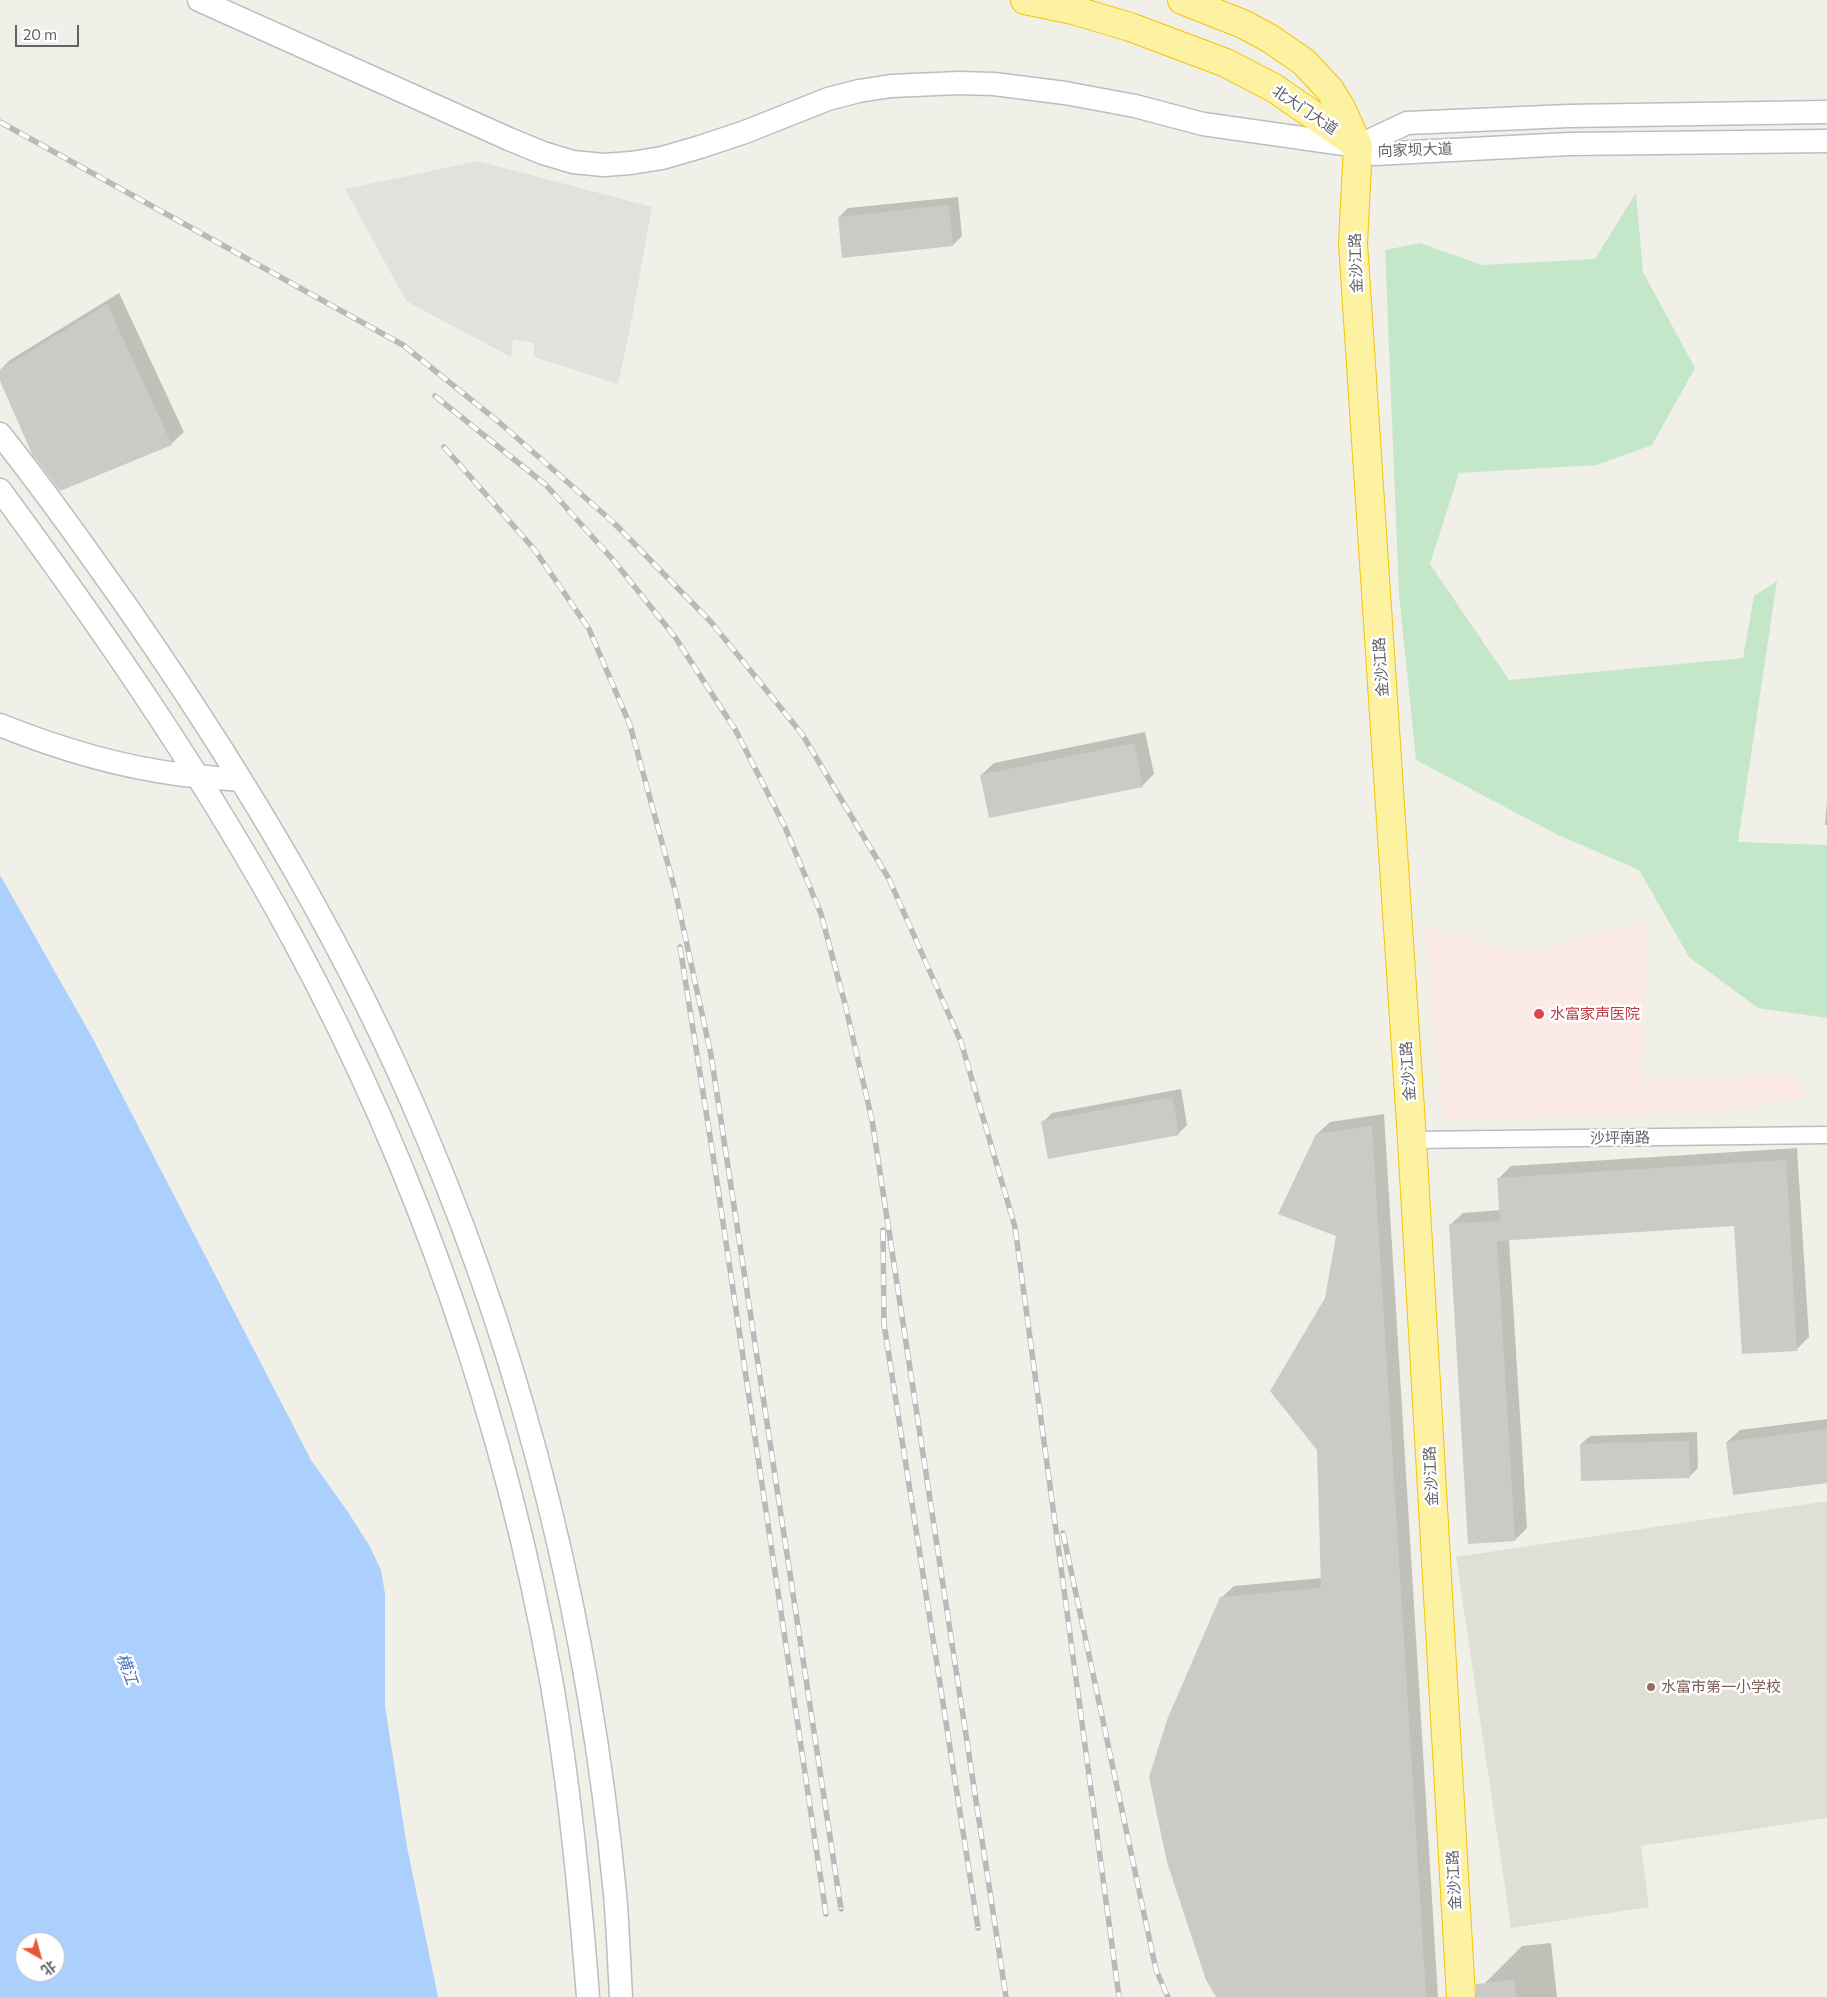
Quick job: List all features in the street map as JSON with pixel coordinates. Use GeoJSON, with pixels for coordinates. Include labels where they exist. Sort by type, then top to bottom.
{"type":"FeatureCollection","features":[{"type":"Feature","properties":{"kind":"highway","name":"北大门大道"},"geometry":{"type":"LineString","coordinates":[[1025,0],[1073,10],[1130,27],[1226,63],[1280,91],[1358,146]]}},
{"type":"Feature","properties":{"kind":"highway","name":"北大门大道"},"geometry":{"type":"LineString","coordinates":[[1182,0],[1243,24],[1290,50],[1324,82],[1336,99],[1358,146]]}},
{"type":"Feature","properties":{"kind":"highway","name":"金沙江路"},"geometry":{"type":"LineString","coordinates":[[1358,146],[1354,243],[1408,1072],[1461,1997]]}},
{"type":"Feature","properties":{"kind":"main road"},"geometry":{"type":"LineString","coordinates":[[199,0],[510,139],[556,158],[582,164],[616,164],[662,158],[722,140],[828,99],[867,90],[925,83],[994,84],[1047,90],[1135,106],[1203,124],[1358,146]]}},
{"type":"Feature","properties":{"kind":"main road","name":"向家坝大道"},"geometry":{"type":"LineString","coordinates":[[1358,146],[1407,122],[1568,116],[1827,112]]}},
{"type":"Feature","properties":{"kind":"main road","name":"向家坝大道"},"geometry":{"type":"LineString","coordinates":[[1358,146],[1374,154],[1560,144],[1827,141]]}},
{"type":"Feature","properties":{"kind":"main road"},"geometry":{"type":"LineString","coordinates":[[0,434],[58,510],[184,690],[241,780],[325,923],[398,1070],[459,1216],[489,1300],[517,1388],[543,1480],[566,1578],[586,1679],[603,1786],[613,1879],[621,1997]]}},
{"type":"Feature","properties":{"kind":"main road"},"geometry":{"type":"LineString","coordinates":[[0,490],[122,661],[198,776],[259,877],[294,940],[362,1077],[427,1229],[476,1372],[510,1489],[532,1585],[552,1686],[568,1791],[581,1901],[588,1997]]}},
{"type":"Feature","properties":{"kind":"main road"},"geometry":{"type":"LineString","coordinates":[[0,726],[89,756],[176,774],[241,780]]}},
{"type":"Feature","properties":{"kind":"street","name":"沙坪南路"},"geometry":{"type":"LineString","coordinates":[[1412,1140],[1827,1135]]}},
{"type":"Feature","properties":{"kind":"shaded area"},"geometry":{"type":"Polygon","coordinates":[[[478,161],[652,207],[618,384],[534,357],[534,343],[513,340],[511,357],[406,301],[345,189],[478,161]]]}},
{"type":"Feature","properties":{"kind":"shaded area","name":"水富家声医院"},"geometry":{"type":"Polygon","coordinates":[[[1647,922],[1642,1079],[1792,1075],[1808,1097],[1711,1113],[1443,1119],[1425,927],[1525,954],[1647,922]]]}},
{"type":"Feature","properties":{"kind":"shaded area","name":"水富市第一小学校"},"geometry":{"type":"Polygon","coordinates":[[[1827,1501],[1827,1818],[1641,1846],[1649,1907],[1511,1928],[1456,1557],[1827,1501]]]}},
{"type":"Feature","properties":{"kind":"green space"},"geometry":{"type":"Polygon","coordinates":[[[1636,193],[1643,272],[1695,368],[1652,445],[1597,465],[1459,473],[1430,564],[1509,680],[1743,658],[1754,596],[1777,581],[1738,842],[1827,845],[1827,1018],[1758,1008],[1689,957],[1639,870],[1558,835],[1416,760],[1399,594],[1385,250],[1420,243],[1482,265],[1595,259],[1636,193]]]}},
{"type":"Feature","properties":{"kind":"water","name":"横江"},"geometry":{"type":"Polygon","coordinates":[[[0,875],[92,1037],[311,1460],[369,1545],[381,1570],[385,1594],[385,1706],[407,1847],[438,1997],[0,1997],[0,875]]]}},
{"type":"Feature","properties":{"kind":"building"},"geometry":{"type":"Polygon","coordinates":[[[949,205],[953,246],[842,258],[838,217],[949,205]]]}},
{"type":"Feature","properties":{"kind":"building"},"geometry":{"type":"Polygon","coordinates":[[[107,304],[172,445],[60,491],[32,454],[0,381],[0,370],[107,304]]]}},
{"type":"Feature","properties":{"kind":"building"},"geometry":{"type":"Polygon","coordinates":[[[1134,743],[1143,787],[989,818],[980,775],[1134,743]]]}},
{"type":"Feature","properties":{"kind":"building"},"geometry":{"type":"Polygon","coordinates":[[[1172,1097],[1179,1135],[1048,1159],[1041,1121],[1172,1097]]]}},
{"type":"Feature","properties":{"kind":"building"},"geometry":{"type":"Polygon","coordinates":[[[1372,1126],[1426,1997],[1216,1997],[1206,1980],[1167,1862],[1149,1777],[1167,1720],[1220,1597],[1321,1588],[1317,1450],[1270,1391],[1325,1298],[1336,1236],[1278,1214],[1316,1134],[1372,1126]]]}},
{"type":"Feature","properties":{"kind":"building"},"geometry":{"type":"Polygon","coordinates":[[[1786,1160],[1797,1351],[1742,1354],[1734,1226],[1497,1241],[1515,1541],[1468,1544],[1449,1224],[1500,1221],[1497,1178],[1786,1160]]]}},
{"type":"Feature","properties":{"kind":"building"},"geometry":{"type":"Polygon","coordinates":[[[1827,1429],[1827,1483],[1733,1495],[1726,1442],[1827,1429]]]}},
{"type":"Feature","properties":{"kind":"building"},"geometry":{"type":"Polygon","coordinates":[[[1689,1441],[1690,1478],[1581,1481],[1580,1444],[1689,1441]]]}},
{"type":"Feature","properties":{"kind":"building"},"geometry":{"type":"Polygon","coordinates":[[[1514,1980],[1516,1997],[1476,1997],[1476,1984],[1514,1980]]]}},
{"type":"Feature","properties":{"kind":"railway"},"geometry":{"type":"LineString","coordinates":[[0,122],[403,345],[500,423],[613,522],[711,622],[802,734],[889,879],[961,1042],[1015,1227],[1119,1997]]}},
{"type":"Feature","properties":{"kind":"railway"},"geometry":{"type":"LineString","coordinates":[[435,396],[546,485],[614,561],[675,637],[736,731],[785,827],[821,914],[845,1004],[872,1120],[1006,1997]]}},
{"type":"Feature","properties":{"kind":"railway"},"geometry":{"type":"LineString","coordinates":[[444,447],[534,549],[589,629],[630,725],[675,890],[711,1055],[841,1909]]}},
{"type":"Feature","properties":{"kind":"railway"},"geometry":{"type":"LineString","coordinates":[[680,947],[714,1162],[826,1914]]}},
{"type":"Feature","properties":{"kind":"railway"},"geometry":{"type":"LineString","coordinates":[[883,1230],[884,1324],[978,1928]]}},
{"type":"Feature","properties":{"kind":"railway"},"geometry":{"type":"LineString","coordinates":[[1063,1533],[1156,1970],[1168,1997]]}},
{"type":"Feature","properties":{"kind":"place","name":"水富家声医院"},"geometry":{"type":"Point","coordinates":[1539,1014]}},
{"type":"Feature","properties":{"kind":"place","name":"水富市第一小学校"},"geometry":{"type":"Point","coordinates":[1651,1687]}}]}
